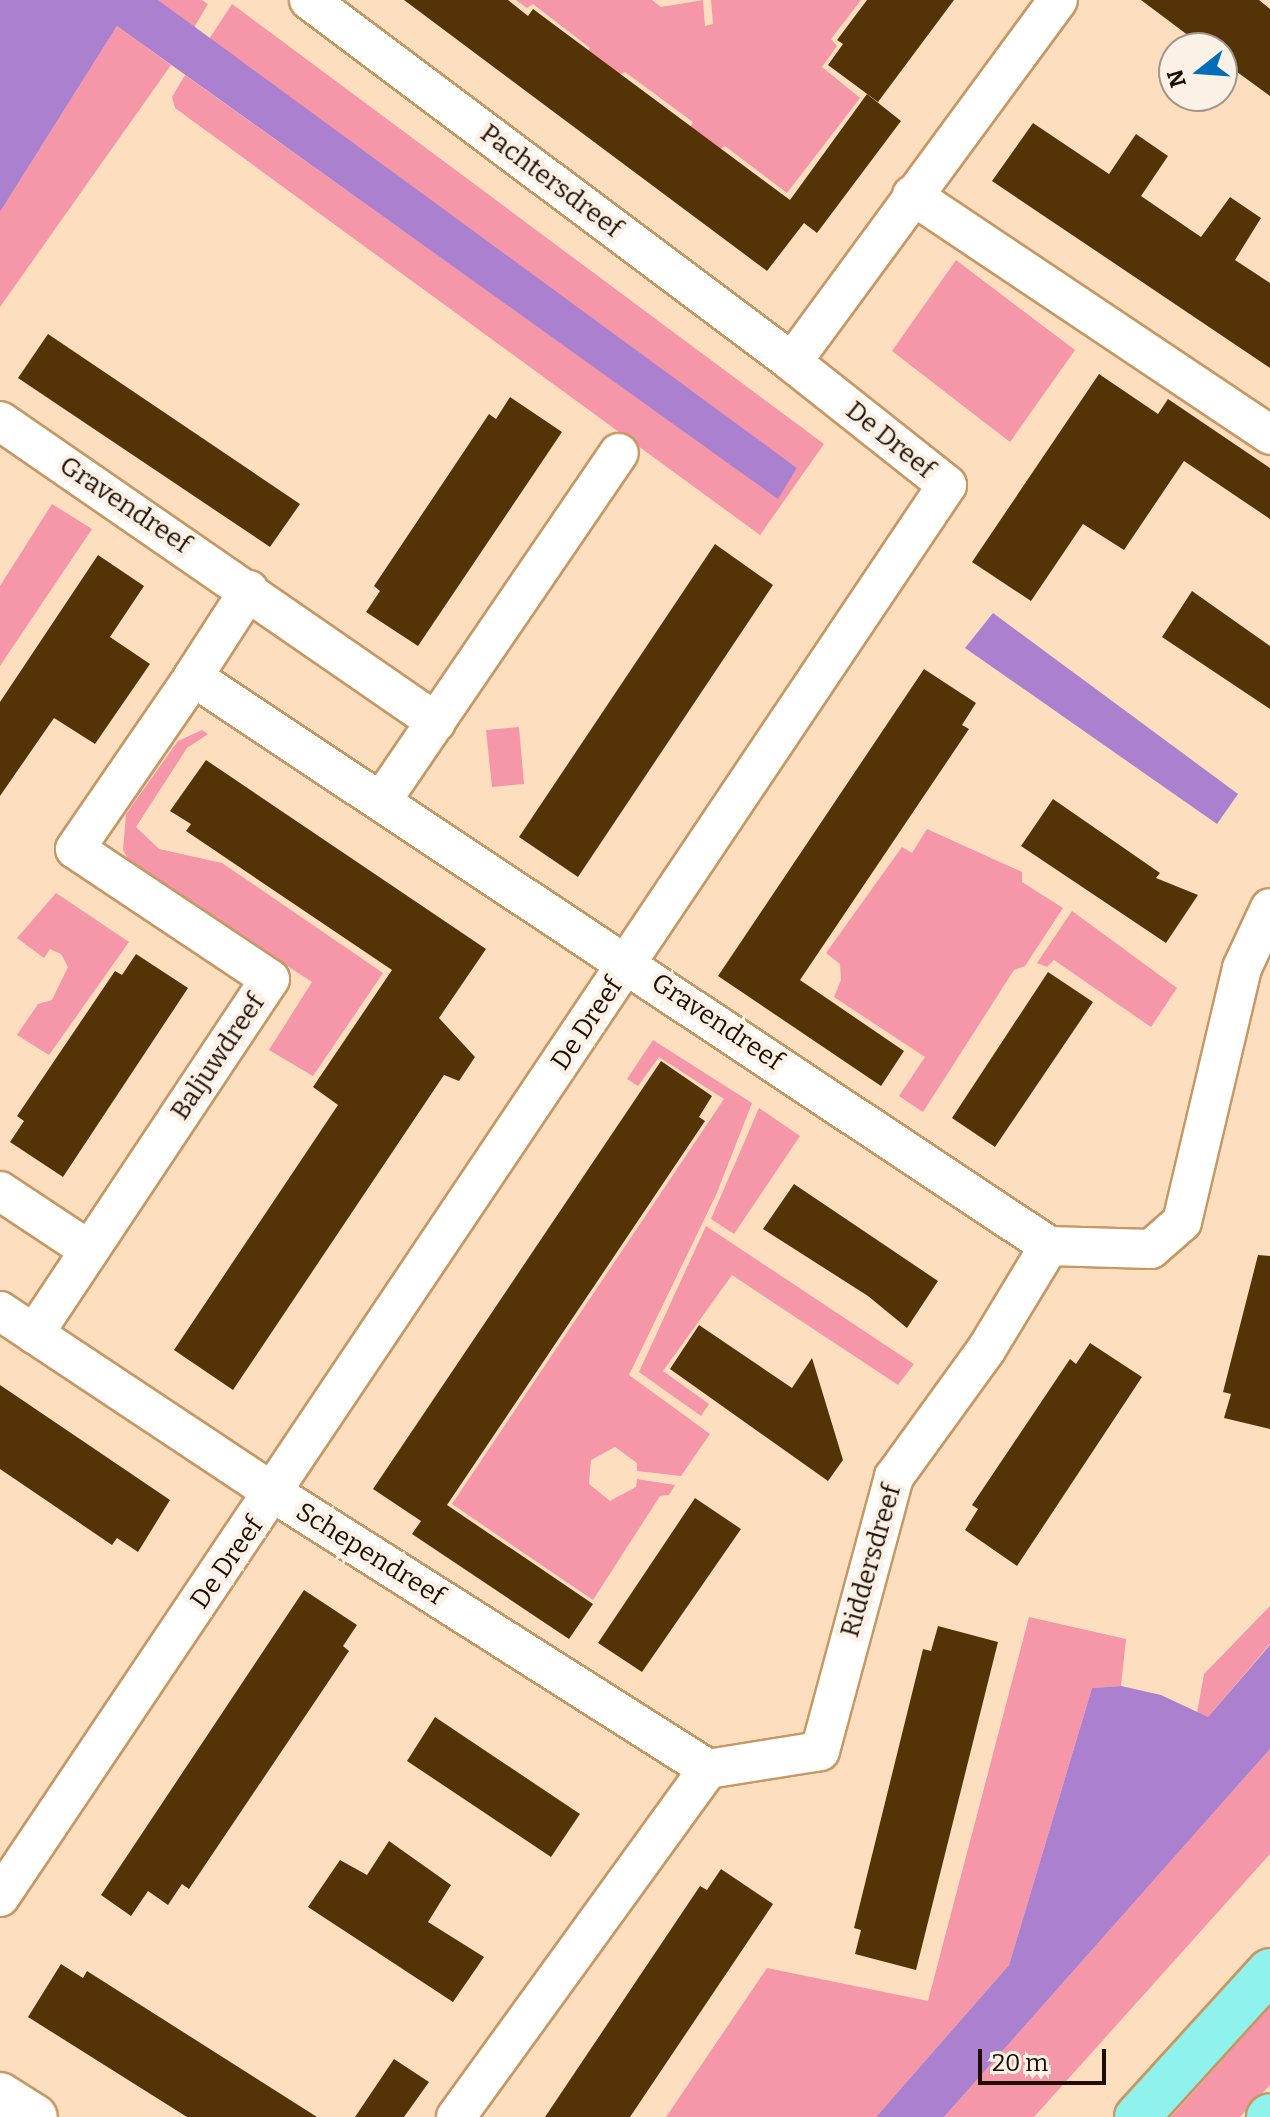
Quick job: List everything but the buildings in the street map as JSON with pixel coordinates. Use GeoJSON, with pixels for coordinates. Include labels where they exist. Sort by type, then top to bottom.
{"type":"FeatureCollection","features":[{"type":"Feature","properties":{"kind":"main road"},"geometry":{"type":"LineString","coordinates":[[1137,2117],[1270,1971]]}},
{"type":"Feature","properties":{"kind":"street","name":"Pachtersdreef"},"geometry":{"type":"LineString","coordinates":[[309,0],[792,362]]}},
{"type":"Feature","properties":{"kind":"street"},"geometry":{"type":"LineString","coordinates":[[792,362],[1058,0]]}},
{"type":"Feature","properties":{"kind":"street"},"geometry":{"type":"LineString","coordinates":[[912,195],[1270,435]]}},
{"type":"Feature","properties":{"kind":"street","name":"De Dreef"},"geometry":{"type":"LineString","coordinates":[[0,1897],[275,1494],[947,485],[792,362]]}},
{"type":"Feature","properties":{"kind":"street","name":"Gravendreef"},"geometry":{"type":"LineString","coordinates":[[0,421],[436,722]]}},
{"type":"Feature","properties":{"kind":"street"},"geometry":{"type":"LineString","coordinates":[[382,800],[619,453]]}},
{"type":"Feature","properties":{"kind":"street"},"geometry":{"type":"LineString","coordinates":[[193,677],[249,590]]}},
{"type":"Feature","properties":{"kind":"street","name":"Gravendreef"},"geometry":{"type":"LineString","coordinates":[[193,677],[628,962],[1049,1246]]}},
{"type":"Feature","properties":{"kind":"street","name":"Baljuwdreef"},"geometry":{"type":"LineString","coordinates":[[89,1250],[270,979],[75,849],[193,677]]}},
{"type":"Feature","properties":{"kind":"street"},"geometry":{"type":"LineString","coordinates":[[1049,1246],[1151,1249],[1182,1222],[1242,968],[1270,908]]}},
{"type":"Feature","properties":{"kind":"street"},"geometry":{"type":"LineString","coordinates":[[0,1191],[89,1250],[34,1334]]}},
{"type":"Feature","properties":{"kind":"street","name":"Riddersdreef"},"geometry":{"type":"LineString","coordinates":[[708,1769],[820,1751],[894,1477],[986,1350],[1049,1246]]}},
{"type":"Feature","properties":{"kind":"street","name":"Schependreef"},"geometry":{"type":"LineString","coordinates":[[0,1311],[275,1494],[708,1769]]}},
{"type":"Feature","properties":{"kind":"street"},"geometry":{"type":"LineString","coordinates":[[456,2117],[708,1769]]}},
{"type":"Feature","properties":{"kind":"street"},"geometry":{"type":"LineString","coordinates":[[0,2095],[35,2117]]}},
{"type":"Feature","properties":{"kind":"shaded area"},"geometry":{"type":"Polygon","coordinates":[[[0,0],[158,0],[797,468],[778,499],[117,26],[0,212],[0,0]]]}},
{"type":"Feature","properties":{"kind":"shaded area"},"geometry":{"type":"Polygon","coordinates":[[[158,0],[202,0],[208,4],[193,29],[158,0]]]}},
{"type":"Feature","properties":{"kind":"shaded area"},"geometry":{"type":"Polygon","coordinates":[[[516,0],[652,0],[661,7],[703,0],[705,26],[713,24],[711,0],[861,0],[831,39],[837,46],[822,67],[860,98],[787,193],[725,146],[718,151],[689,130],[693,122],[625,72],[617,76],[586,54],[590,48],[533,4],[527,8],[516,0]]]}},
{"type":"Feature","properties":{"kind":"shaded area"},"geometry":{"type":"Polygon","coordinates":[[[232,4],[824,444],[760,535],[175,108],[172,97],[185,75],[778,498],[797,468],[209,39],[232,4]]]}},
{"type":"Feature","properties":{"kind":"shaded area"},"geometry":{"type":"Polygon","coordinates":[[[117,26],[171,65],[0,307],[0,212],[117,26]]]}},
{"type":"Feature","properties":{"kind":"shaded area"},"geometry":{"type":"Polygon","coordinates":[[[956,260],[1075,350],[1010,442],[892,351],[956,260]]]}},
{"type":"Feature","properties":{"kind":"shaded area"},"geometry":{"type":"Polygon","coordinates":[[[52,504],[92,529],[0,666],[0,586],[52,504]]]}},
{"type":"Feature","properties":{"kind":"shaded area"},"geometry":{"type":"Polygon","coordinates":[[[993,613],[1238,794],[1217,824],[965,648],[993,613]]]}},
{"type":"Feature","properties":{"kind":"shaded area"},"geometry":{"type":"Polygon","coordinates":[[[519,727],[524,784],[492,787],[486,730],[519,727]]]}},
{"type":"Feature","properties":{"kind":"shaded area"},"geometry":{"type":"Polygon","coordinates":[[[202,730],[208,734],[187,748],[136,827],[159,849],[222,863],[383,973],[313,1076],[269,1050],[312,982],[131,864],[123,850],[126,814],[178,741],[202,730]]]}},
{"type":"Feature","properties":{"kind":"shaded area"},"geometry":{"type":"Polygon","coordinates":[[[927,829],[1022,872],[1022,882],[1063,908],[1025,966],[1014,970],[923,1112],[899,1096],[925,1057],[834,997],[841,980],[840,964],[826,953],[902,847],[912,853],[927,829]]]}},
{"type":"Feature","properties":{"kind":"shaded area"},"geometry":{"type":"Polygon","coordinates":[[[56,893],[129,942],[49,1055],[17,1035],[38,1004],[52,1000],[68,967],[61,954],[50,949],[44,958],[17,938],[56,893]]]}},
{"type":"Feature","properties":{"kind":"shaded area"},"geometry":{"type":"Polygon","coordinates":[[[1072,911],[1177,988],[1151,1027],[1054,960],[1047,967],[1037,963],[1072,911]]]}},
{"type":"Feature","properties":{"kind":"shaded area"},"geometry":{"type":"Polygon","coordinates":[[[653,1040],[752,1103],[716,1195],[629,1375],[710,1434],[681,1476],[637,1471],[637,1463],[615,1447],[591,1460],[589,1484],[610,1501],[636,1487],[637,1479],[675,1485],[669,1495],[660,1496],[593,1600],[452,1504],[724,1099],[659,1057],[638,1086],[627,1079],[653,1040]]]}},
{"type":"Feature","properties":{"kind":"shaded area"},"geometry":{"type":"Polygon","coordinates":[[[759,1108],[800,1136],[734,1234],[711,1219],[759,1108]]]}},
{"type":"Feature","properties":{"kind":"shaded area"},"geometry":{"type":"Polygon","coordinates":[[[706,1226],[914,1364],[898,1385],[732,1275],[663,1371],[709,1404],[701,1416],[639,1372],[706,1226]]]}},
{"type":"Feature","properties":{"kind":"shaded area"},"geometry":{"type":"Polygon","coordinates":[[[1270,1606],[1270,1644],[1208,1717],[1197,1713],[1204,1674],[1270,1606]]]}},
{"type":"Feature","properties":{"kind":"shaded area"},"geometry":{"type":"Polygon","coordinates":[[[1029,1617],[1126,1639],[1121,1686],[1092,1688],[1009,1965],[876,2117],[666,2117],[767,1968],[928,2001],[1029,1617]]]}},
{"type":"Feature","properties":{"kind":"shaded area"},"geometry":{"type":"Polygon","coordinates":[[[1270,1645],[1270,1749],[944,2117],[876,2117],[1009,1965],[1092,1688],[1121,1686],[1161,1695],[1208,1717],[1270,1645]]]}},
{"type":"Feature","properties":{"kind":"shaded area"},"geometry":{"type":"Polygon","coordinates":[[[1270,1749],[1270,1854],[1034,2117],[944,2117],[1270,1749]]]}},
{"type":"Feature","properties":{"kind":"shaded area"},"geometry":{"type":"Polygon","coordinates":[[[1270,2007],[1270,2085],[1240,2117],[1171,2117],[1270,2007]]]}}]}
